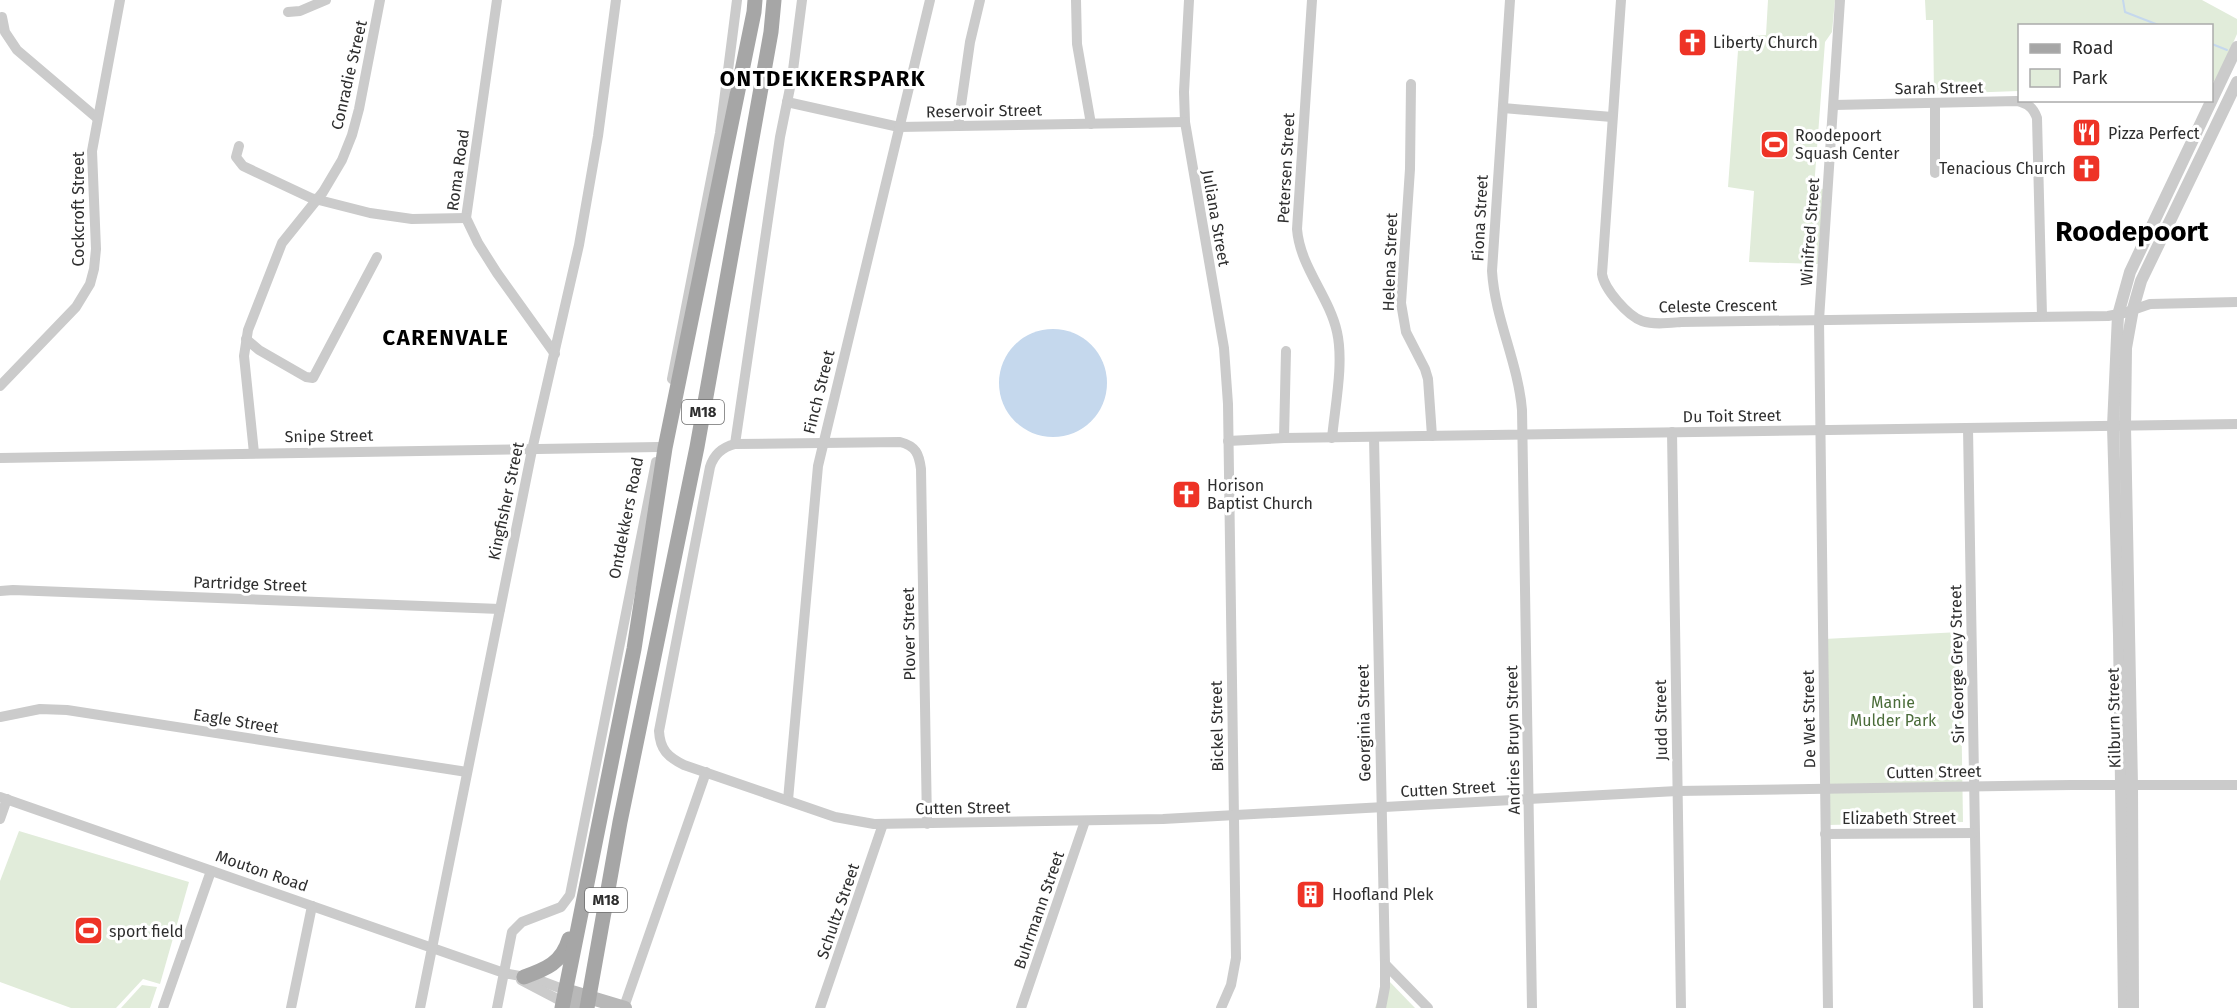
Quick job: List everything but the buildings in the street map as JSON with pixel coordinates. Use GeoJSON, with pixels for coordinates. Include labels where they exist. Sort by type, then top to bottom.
{"type":"FeatureCollection","features":[{"type":"Feature","properties":{"kind":"main road","name":"Ontdekkers Road"},"geometry":{"type":"LineString","coordinates":[[563,1000],[634,649],[665,448],[755,0]]}},
{"type":"Feature","properties":{"kind":"main road","name":"M18"},"geometry":{"type":"LineString","coordinates":[[586,1004],[620,822],[697,447],[771,32],[774,0]]}},
{"type":"Feature","properties":{"kind":"main road"},"geometry":{"type":"LineString","coordinates":[[514,975],[549,968],[561,957],[566,950],[585,893]]}},
{"type":"Feature","properties":{"kind":"main road","name":"Mouton Road"},"geometry":{"type":"LineString","coordinates":[[563,1000],[625,1008]]}},
{"type":"Feature","properties":{"kind":"street","name":"Cockcroft Street"},"geometry":{"type":"LineString","coordinates":[[0,386],[76,307],[90,284],[96,249],[91,168],[97,118],[120,0]]}},
{"type":"Feature","properties":{"kind":"street"},"geometry":{"type":"LineString","coordinates":[[288,12],[300,11],[326,0]]}},
{"type":"Feature","properties":{"kind":"street","name":"Conradie Street"},"geometry":{"type":"LineString","coordinates":[[254,453],[244,356],[246,339],[282,243],[317,199],[342,160],[356,125],[380,0]]}},
{"type":"Feature","properties":{"kind":"street","name":"Roma Road"},"geometry":{"type":"LineString","coordinates":[[497,0],[466,218],[478,243],[497,273],[555,354]]}},
{"type":"Feature","properties":{"kind":"street","name":"Kingfisher Street"},"geometry":{"type":"LineString","coordinates":[[420,1008],[532,450],[579,245],[598,136],[616,0]]}},
{"type":"Feature","properties":{"kind":"street","name":"Ontdekkers Road"},"geometry":{"type":"LineString","coordinates":[[497,1008],[514,975],[511,935],[515,928],[522,922],[560,907],[566,903],[570,895],[720,133],[737,0]]}},
{"type":"Feature","properties":{"kind":"street"},"geometry":{"type":"LineString","coordinates":[[802,0],[735,444],[822,444]]}},
{"type":"Feature","properties":{"kind":"street","name":"Finch Street"},"geometry":{"type":"LineString","coordinates":[[788,800],[816,476],[930,0]]}},
{"type":"Feature","properties":{"kind":"street"},"geometry":{"type":"LineString","coordinates":[[958,126],[970,42],[980,0]]}},
{"type":"Feature","properties":{"kind":"street"},"geometry":{"type":"LineString","coordinates":[[1076,0],[1077,44],[1091,124]]}},
{"type":"Feature","properties":{"kind":"street","name":"Juliana Street"},"geometry":{"type":"LineString","coordinates":[[1189,0],[1184,92],[1185,122],[1224,348],[1228,441]]}},
{"type":"Feature","properties":{"kind":"street","name":"Petersen Street"},"geometry":{"type":"LineString","coordinates":[[1312,0],[1297,229],[1299,248],[1337,330],[1338,369],[1332,438]]}},
{"type":"Feature","properties":{"kind":"street","name":"Fiona Street"},"geometry":{"type":"LineString","coordinates":[[1510,0],[1492,272],[1496,300],[1520,386],[1523,435]]}},
{"type":"Feature","properties":{"kind":"street","name":"Celeste Crescent"},"geometry":{"type":"LineString","coordinates":[[1621,0],[1602,274],[1606,286],[1632,315],[1649,323],[2118,315],[2150,304],[2237,302]]}},
{"type":"Feature","properties":{"kind":"street","name":"Winifred Street"},"geometry":{"type":"LineString","coordinates":[[1819,430],[1819,320],[1840,0]]}},
{"type":"Feature","properties":{"kind":"street"},"geometry":{"type":"LineString","coordinates":[[2,17],[5,32],[17,50],[97,118]]}},
{"type":"Feature","properties":{"kind":"street"},"geometry":{"type":"LineString","coordinates":[[2213,97],[2237,47]]}},
{"type":"Feature","properties":{"kind":"street"},"geometry":{"type":"LineString","coordinates":[[2119,426],[2126,348],[2137,293],[2147,266],[2237,82]]}},
{"type":"Feature","properties":{"kind":"street","name":"Helena Street"},"geometry":{"type":"LineString","coordinates":[[1411,84],[1410,170],[1401,303],[1406,332],[1428,379],[1432,436]]}},
{"type":"Feature","properties":{"kind":"street","name":"Sarah Street"},"geometry":{"type":"LineString","coordinates":[[1834,105],[2018,101]]}},
{"type":"Feature","properties":{"kind":"street","name":"Reservoir Street"},"geometry":{"type":"LineString","coordinates":[[787,102],[900,127],[1185,122]]}},
{"type":"Feature","properties":{"kind":"street","name":"Sarah Street"},"geometry":{"type":"LineString","coordinates":[[2020,102],[2029,105],[2037,118],[2042,316]]}},
{"type":"Feature","properties":{"kind":"street"},"geometry":{"type":"LineString","coordinates":[[2119,426],[2118,315],[2130,272],[2211,102]]}},
{"type":"Feature","properties":{"kind":"street"},"geometry":{"type":"LineString","coordinates":[[1935,103],[1935,173]]}},
{"type":"Feature","properties":{"kind":"street"},"geometry":{"type":"LineString","coordinates":[[1503,108],[1612,117]]}},
{"type":"Feature","properties":{"kind":"street"},"geometry":{"type":"LineString","coordinates":[[239,146],[236,157],[243,166],[317,199],[389,217],[466,218]]}},
{"type":"Feature","properties":{"kind":"street"},"geometry":{"type":"LineString","coordinates":[[246,339],[259,351],[306,377],[313,378],[377,257]]}},
{"type":"Feature","properties":{"kind":"street"},"geometry":{"type":"LineString","coordinates":[[1284,438],[1286,351]]}},
{"type":"Feature","properties":{"kind":"street","name":"Du Toit Street"},"geometry":{"type":"LineString","coordinates":[[1228,441],[1284,438],[2237,424]]}},
{"type":"Feature","properties":{"kind":"street","name":"Kilburn Street"},"geometry":{"type":"LineString","coordinates":[[2119,426],[2127,786],[2128,967],[2124,1008]]}},
{"type":"Feature","properties":{"kind":"street","name":"Sir George Grey Street"},"geometry":{"type":"LineString","coordinates":[[1968,428],[1973,832],[1978,1008]]}},
{"type":"Feature","properties":{"kind":"street","name":"De Wet Street"},"geometry":{"type":"LineString","coordinates":[[1819,430],[1828,1008]]}},
{"type":"Feature","properties":{"kind":"street","name":"Judd Street"},"geometry":{"type":"LineString","coordinates":[[1672,432],[1681,1008]]}},
{"type":"Feature","properties":{"kind":"street","name":"Andries Bruyn Street"},"geometry":{"type":"LineString","coordinates":[[1523,435],[1532,1008]]}},
{"type":"Feature","properties":{"kind":"street","name":"Georginia Street"},"geometry":{"type":"LineString","coordinates":[[1374,437],[1385,964],[1385,987],[1381,1008]]}},
{"type":"Feature","properties":{"kind":"street","name":"Bickel Street"},"geometry":{"type":"LineString","coordinates":[[1221,1008],[1231,985],[1236,958],[1228,441]]}},
{"type":"Feature","properties":{"kind":"street","name":"Plover Street"},"geometry":{"type":"LineString","coordinates":[[822,444],[900,442],[912,446],[919,457],[927,824]]}},
{"type":"Feature","properties":{"kind":"street","name":"Cutten Street"},"geometry":{"type":"LineString","coordinates":[[735,444],[721,450],[710,466],[659,731],[663,750],[672,759],[835,818],[883,824],[1085,821],[1233,816],[1677,791],[2237,785]]}},
{"type":"Feature","properties":{"kind":"street","name":"Snipe Street"},"geometry":{"type":"LineString","coordinates":[[0,458],[659,447]]}},
{"type":"Feature","properties":{"kind":"street","name":"Partridge Street"},"geometry":{"type":"LineString","coordinates":[[0,591],[500,609]]}},
{"type":"Feature","properties":{"kind":"street","name":"Eagle Street"},"geometry":{"type":"LineString","coordinates":[[0,717],[40,709],[60,709],[467,772]]}},
{"type":"Feature","properties":{"kind":"street"},"geometry":{"type":"LineString","coordinates":[[625,1008],[706,772]]}},
{"type":"Feature","properties":{"kind":"street"},"geometry":{"type":"LineString","coordinates":[[0,819],[4,798]]}},
{"type":"Feature","properties":{"kind":"street","name":"Mouton Road"},"geometry":{"type":"LineString","coordinates":[[4,798],[514,975],[563,1000]]}},
{"type":"Feature","properties":{"kind":"street","name":"Buhrmann Street"},"geometry":{"type":"LineString","coordinates":[[1021,1008],[1085,821]]}},
{"type":"Feature","properties":{"kind":"street","name":"Schultz Street"},"geometry":{"type":"LineString","coordinates":[[820,1008],[883,824]]}},
{"type":"Feature","properties":{"kind":"street","name":"Elizabeth Street"},"geometry":{"type":"LineString","coordinates":[[1826,834],[1973,832]]}},
{"type":"Feature","properties":{"kind":"street"},"geometry":{"type":"LineString","coordinates":[[163,1008],[211,870]]}},
{"type":"Feature","properties":{"kind":"street"},"geometry":{"type":"LineString","coordinates":[[291,1008],[312,906]]}},
{"type":"Feature","properties":{"kind":"street"},"geometry":{"type":"LineString","coordinates":[[1385,964],[1428,1008]]}},
{"type":"Feature","properties":{"kind":"street","name":"Kilburn Street"},"geometry":{"type":"LineString","coordinates":[[2128,967],[2133,1008]]}},
{"type":"Feature","properties":{"kind":"green space","name":"Roodepoort Squash Center"},"geometry":{"type":"Polygon","coordinates":[[[1768,0],[1835,0],[1832,32],[1825,42],[1814,188],[1824,189],[1818,264],[1749,262],[1754,191],[1728,187],[1739,37],[1766,35],[1768,0]]]}},
{"type":"Feature","properties":{"kind":"green space"},"geometry":{"type":"Polygon","coordinates":[[[1925,0],[2202,0],[2237,19],[2237,34],[2216,82],[2213,80],[2213,24],[2018,24],[2018,91],[1934,94],[1933,20],[1926,20],[1925,0]]]}},
{"type":"Feature","properties":{"kind":"green space","name":"Manie Mulder Park"},"geometry":{"type":"Polygon","coordinates":[[[1960,632],[1963,822],[1828,825],[1824,639],[1960,632]]]}},
{"type":"Feature","properties":{"kind":"green space","name":"sport field"},"geometry":{"type":"Polygon","coordinates":[[[19,831],[189,882],[160,984],[143,979],[116,1008],[71,1008],[0,982],[0,881],[19,831]]]}},
{"type":"Feature","properties":{"kind":"green space"},"geometry":{"type":"Polygon","coordinates":[[[1387,979],[1415,1008],[1375,1008],[1387,979]]]}},
{"type":"Feature","properties":{"kind":"green space"},"geometry":{"type":"Polygon","coordinates":[[[142,985],[157,987],[150,1008],[121,1008],[142,985]]]}},
{"type":"Feature","properties":{"kind":"water"},"geometry":{"type":"Polygon","coordinates":[[[1053,329],[1074,333],[1092,344],[1103,362],[1107,383],[1103,404],[1092,422],[1074,433],[1053,437],[1032,433],[1014,422],[1003,404],[999,383],[1003,362],[1014,344],[1032,333],[1053,329]]]}},
{"type":"Feature","properties":{"kind":"waterway"},"geometry":{"type":"LineString","coordinates":[[2123,0],[2125,12],[2156,24]]}},
{"type":"Feature","properties":{"kind":"waterway"},"geometry":{"type":"LineString","coordinates":[[2213,44],[2227,50]]}},
{"type":"Feature","properties":{"kind":"place","name":"Liberty Church"},"geometry":{"type":"Point","coordinates":[1692,42]}},
{"type":"Feature","properties":{"kind":"place","name":"Pizza Perfect"},"geometry":{"type":"Point","coordinates":[2087,133]}},
{"type":"Feature","properties":{"kind":"place","name":"Roodepoort Squash Center"},"geometry":{"type":"Point","coordinates":[1774,144]}},
{"type":"Feature","properties":{"kind":"place","name":"Tenacious Church"},"geometry":{"type":"Point","coordinates":[2087,168]}},
{"type":"Feature","properties":{"kind":"place","name":"Horison Baptist Church"},"geometry":{"type":"Point","coordinates":[1186,494]}},
{"type":"Feature","properties":{"kind":"place","name":"Hoofland Plek"},"geometry":{"type":"Point","coordinates":[1311,894]}},
{"type":"Feature","properties":{"kind":"place","name":"sport field"},"geometry":{"type":"Point","coordinates":[88,931]}},
{"type":"Feature","properties":{"kind":"district","name":"ONTDEKKERSPARK"},"geometry":{"type":"Point","coordinates":[823,78]}},
{"type":"Feature","properties":{"kind":"district","name":"Roodepoort"},"geometry":{"type":"Point","coordinates":[2132,231]}},
{"type":"Feature","properties":{"kind":"district","name":"CARENVALE"},"geometry":{"type":"Point","coordinates":[446,337]}}]}
